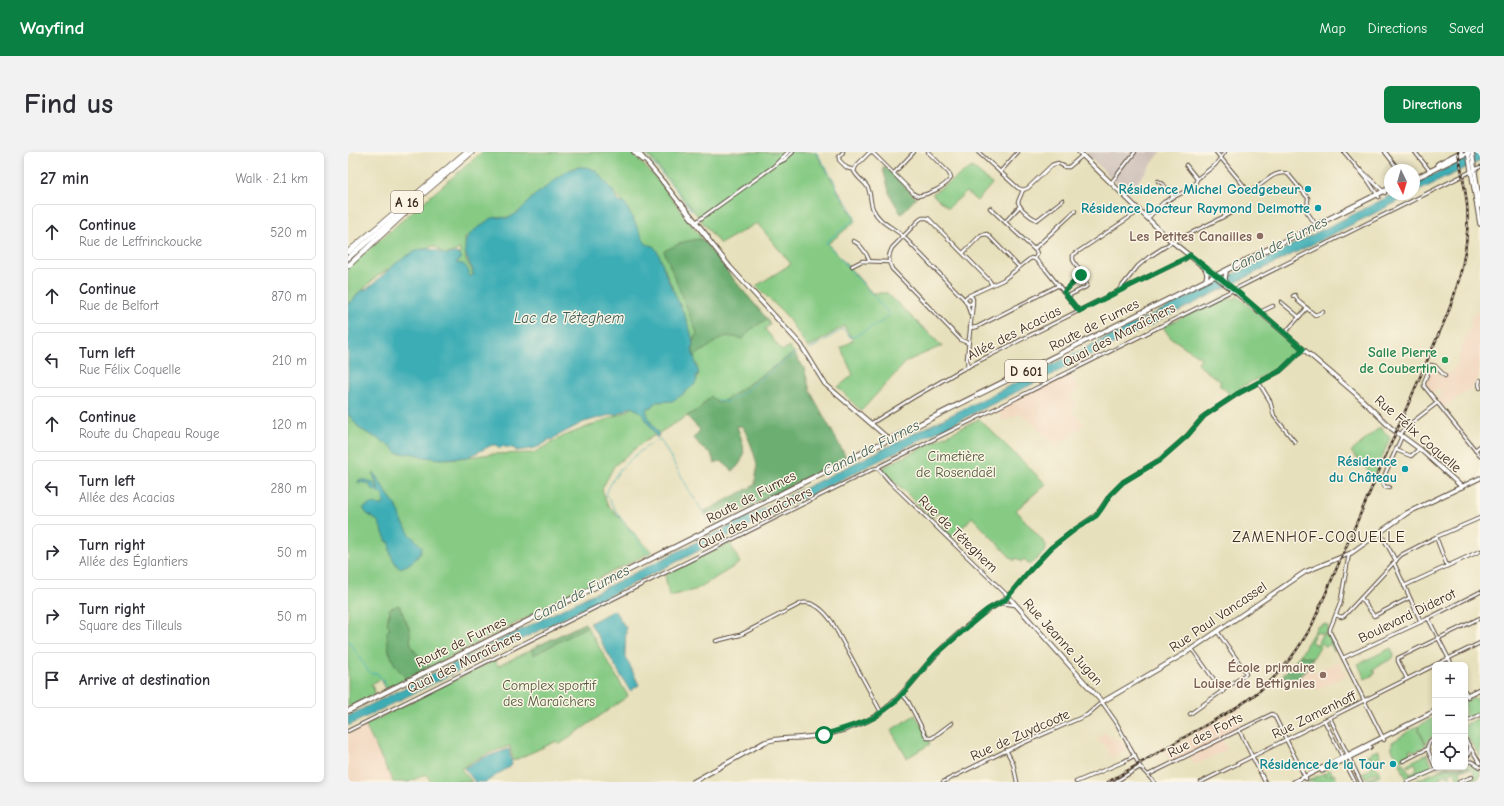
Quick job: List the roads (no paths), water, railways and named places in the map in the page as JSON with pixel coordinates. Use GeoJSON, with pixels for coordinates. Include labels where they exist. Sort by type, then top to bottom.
{"type":"FeatureCollection","features":[{"type":"Feature","properties":{"kind":"highway","name":"A 16"},"geometry":{"type":"LineString","coordinates":[[348,252],[466,152]]}},
{"type":"Feature","properties":{"kind":"highway","name":"A 16"},"geometry":{"type":"LineString","coordinates":[[348,258],[472,152]]}},
{"type":"Feature","properties":{"kind":"highway"},"geometry":{"type":"LineString","coordinates":[[348,266],[443,177]]}},
{"type":"Feature","properties":{"kind":"main road"},"geometry":{"type":"LineString","coordinates":[[1420,175],[1461,152]]}},
{"type":"Feature","properties":{"kind":"main road"},"geometry":{"type":"LineString","coordinates":[[1429,170],[1469,152]]}},
{"type":"Feature","properties":{"kind":"main road","name":"Route de Furnes"},"geometry":{"type":"LineString","coordinates":[[1163,303],[1221,277],[1384,193]]}},
{"type":"Feature","properties":{"kind":"main road","name":"Route de Furnes"},"geometry":{"type":"LineString","coordinates":[[348,711],[1163,303],[1206,280],[1221,277],[1318,226]]}},
{"type":"Feature","properties":{"kind":"street"},"geometry":{"type":"LineString","coordinates":[[634,152],[657,175]]}},
{"type":"Feature","properties":{"kind":"street"},"geometry":{"type":"LineString","coordinates":[[638,152],[696,222],[716,250],[801,345],[827,385],[890,440]]}},
{"type":"Feature","properties":{"kind":"street"},"geometry":{"type":"LineString","coordinates":[[774,166],[788,152]]}},
{"type":"Feature","properties":{"kind":"street"},"geometry":{"type":"LineString","coordinates":[[696,222],[794,152]]}},
{"type":"Feature","properties":{"kind":"street"},"geometry":{"type":"LineString","coordinates":[[843,152],[839,156],[839,160],[847,168],[854,170]]}},
{"type":"Feature","properties":{"kind":"street"},"geometry":{"type":"LineString","coordinates":[[854,170],[857,165],[871,152],[916,196],[927,194],[949,181],[951,176],[928,152]]}},
{"type":"Feature","properties":{"kind":"street"},"geometry":{"type":"LineString","coordinates":[[894,173],[914,152]]}},
{"type":"Feature","properties":{"kind":"street"},"geometry":{"type":"LineString","coordinates":[[978,152],[1018,188],[1023,190],[1028,188],[1053,164],[1058,163],[1065,167],[1069,167],[1081,154]]}},
{"type":"Feature","properties":{"kind":"street"},"geometry":{"type":"LineString","coordinates":[[1000,172],[1018,152]]}},
{"type":"Feature","properties":{"kind":"street"},"geometry":{"type":"LineString","coordinates":[[1111,183],[1135,152]]}},
{"type":"Feature","properties":{"kind":"street"},"geometry":{"type":"LineString","coordinates":[[1216,152],[1249,192],[1280,173],[1288,174],[1308,198],[1307,212],[1318,226]]}},
{"type":"Feature","properties":{"kind":"street"},"geometry":{"type":"LineString","coordinates":[[1148,218],[1164,202],[1194,187],[1197,179],[1215,165],[1226,152]]}},
{"type":"Feature","properties":{"kind":"street"},"geometry":{"type":"LineString","coordinates":[[1344,152],[1367,179],[1378,196]]}},
{"type":"Feature","properties":{"kind":"street"},"geometry":{"type":"LineString","coordinates":[[1385,152],[1394,164]]}},
{"type":"Feature","properties":{"kind":"street"},"geometry":{"type":"LineString","coordinates":[[1416,152],[1429,170]]}},
{"type":"Feature","properties":{"kind":"street"},"geometry":{"type":"LineString","coordinates":[[1469,152],[1480,206]]}},
{"type":"Feature","properties":{"kind":"street","name":"Rue Félix Coquelle"},"geometry":{"type":"LineString","coordinates":[[1081,154],[1174,243],[1204,267],[1221,277],[1227,284],[1355,393],[1388,426],[1419,449],[1462,487]]}},
{"type":"Feature","properties":{"kind":"street"},"geometry":{"type":"LineString","coordinates":[[1186,165],[1197,179]]}},
{"type":"Feature","properties":{"kind":"street"},"geometry":{"type":"LineString","coordinates":[[1354,165],[1384,191]]}},
{"type":"Feature","properties":{"kind":"street","name":"Quai des Maraîchers"},"geometry":{"type":"LineString","coordinates":[[348,730],[878,468],[1473,168],[1480,167]]}},
{"type":"Feature","properties":{"kind":"street"},"geometry":{"type":"LineString","coordinates":[[1473,168],[1480,224]]}},
{"type":"Feature","properties":{"kind":"street"},"geometry":{"type":"LineString","coordinates":[[854,170],[855,174],[868,188],[871,206],[876,215],[883,222],[903,236],[960,295],[970,309],[971,318]]}},
{"type":"Feature","properties":{"kind":"street"},"geometry":{"type":"LineString","coordinates":[[1158,181],[1163,184],[1173,197]]}},
{"type":"Feature","properties":{"kind":"street"},"geometry":{"type":"LineString","coordinates":[[1023,190],[1023,194],[1018,200],[1020,206],[1033,218],[1038,220],[1063,200]]}},
{"type":"Feature","properties":{"kind":"street"},"geometry":{"type":"LineString","coordinates":[[1005,222],[1020,206]]}},
{"type":"Feature","properties":{"kind":"street"},"geometry":{"type":"LineString","coordinates":[[990,208],[1034,249],[1037,254],[1035,259]]}},
{"type":"Feature","properties":{"kind":"street"},"geometry":{"type":"LineString","coordinates":[[1068,296],[1086,286],[1087,283],[1073,260],[1073,255],[1134,215],[1139,210]]}},
{"type":"Feature","properties":{"kind":"street"},"geometry":{"type":"LineString","coordinates":[[1114,293],[1120,289],[1144,261],[1182,238],[1237,210]]}},
{"type":"Feature","properties":{"kind":"street"},"geometry":{"type":"LineString","coordinates":[[1034,249],[1075,211]]}},
{"type":"Feature","properties":{"kind":"street"},"geometry":{"type":"LineString","coordinates":[[968,343],[961,340],[894,271],[889,262],[891,250],[920,219],[928,218],[992,285]]}},
{"type":"Feature","properties":{"kind":"street"},"geometry":{"type":"LineString","coordinates":[[963,253],[981,235],[987,234],[1019,267]]}},
{"type":"Feature","properties":{"kind":"street"},"geometry":{"type":"LineString","coordinates":[[853,242],[858,244],[869,260]]}},
{"type":"Feature","properties":{"kind":"street","name":"Allée des Acacias"},"geometry":{"type":"LineString","coordinates":[[872,423],[914,397],[968,367],[1190,255]]}},
{"type":"Feature","properties":{"kind":"street"},"geometry":{"type":"LineString","coordinates":[[966,302],[968,296],[1004,279],[1031,258],[1035,259],[1059,285],[1079,311]]}},
{"type":"Feature","properties":{"kind":"street"},"geometry":{"type":"LineString","coordinates":[[852,266],[861,261],[869,260],[889,262]]}},
{"type":"Feature","properties":{"kind":"street"},"geometry":{"type":"LineString","coordinates":[[1204,267],[1207,273],[1206,280]]}},
{"type":"Feature","properties":{"kind":"street"},"geometry":{"type":"LineString","coordinates":[[1064,292],[1082,275]]}},
{"type":"Feature","properties":{"kind":"street"},"geometry":{"type":"LineString","coordinates":[[1124,283],[1126,288]]}},
{"type":"Feature","properties":{"kind":"street"},"geometry":{"type":"LineString","coordinates":[[970,328],[977,327],[1059,285]]}},
{"type":"Feature","properties":{"kind":"street"},"geometry":{"type":"LineString","coordinates":[[968,367],[968,343],[973,301],[976,294],[982,290]]}},
{"type":"Feature","properties":{"kind":"street"},"geometry":{"type":"LineString","coordinates":[[960,295],[972,297],[973,301]]}},
{"type":"Feature","properties":{"kind":"street"},"geometry":{"type":"LineString","coordinates":[[1294,295],[1316,315],[1323,312]]}},
{"type":"Feature","properties":{"kind":"street"},"geometry":{"type":"LineString","coordinates":[[966,302],[971,303],[973,301]]}},
{"type":"Feature","properties":{"kind":"street"},"geometry":{"type":"LineString","coordinates":[[1281,302],[1299,317]]}},
{"type":"Feature","properties":{"kind":"street"},"geometry":{"type":"LineString","coordinates":[[1260,312],[1273,306]]}},
{"type":"Feature","properties":{"kind":"street"},"geometry":{"type":"LineString","coordinates":[[1285,333],[1307,308]]}},
{"type":"Feature","properties":{"kind":"street"},"geometry":{"type":"LineString","coordinates":[[693,782],[765,742],[778,739],[815,737],[837,732],[864,722],[881,712],[902,694],[935,655],[987,610],[1008,596],[1051,548],[1074,530],[1096,516],[1110,495],[1123,482],[1153,465],[1188,435],[1204,416],[1237,394],[1283,369],[1303,349]]}},
{"type":"Feature","properties":{"kind":"street"},"geometry":{"type":"LineString","coordinates":[[1445,376],[1432,365],[1423,383],[1424,387],[1480,456]]}},
{"type":"Feature","properties":{"kind":"street"},"geometry":{"type":"LineString","coordinates":[[1479,381],[1480,388]]}},
{"type":"Feature","properties":{"kind":"street"},"geometry":{"type":"LineString","coordinates":[[1259,383],[1270,401],[1274,416],[1295,442]]}},
{"type":"Feature","properties":{"kind":"street"},"geometry":{"type":"LineString","coordinates":[[1389,487],[1385,487],[1382,481],[1406,427],[1437,403]]}},
{"type":"Feature","properties":{"kind":"street"},"geometry":{"type":"LineString","coordinates":[[1475,450],[1480,446]]}},
{"type":"Feature","properties":{"kind":"street"},"geometry":{"type":"LineString","coordinates":[[1396,450],[1411,456],[1419,449]]}},
{"type":"Feature","properties":{"kind":"street","name":"Rue de Téteghem"},"geometry":{"type":"LineString","coordinates":[[878,468],[890,482],[1008,596]]}},
{"type":"Feature","properties":{"kind":"street","name":"Rue Paul Vancassel"},"geometry":{"type":"LineString","coordinates":[[1102,702],[1192,649],[1305,572],[1349,554],[1407,513],[1480,478]]}},
{"type":"Feature","properties":{"kind":"street"},"geometry":{"type":"LineString","coordinates":[[1337,616],[1344,616],[1404,553],[1480,518]]}},
{"type":"Feature","properties":{"kind":"street"},"geometry":{"type":"LineString","coordinates":[[1380,532],[1396,560]]}},
{"type":"Feature","properties":{"kind":"street"},"geometry":{"type":"LineString","coordinates":[[1436,537],[1447,566]]}},
{"type":"Feature","properties":{"kind":"street"},"geometry":{"type":"LineString","coordinates":[[1404,586],[1480,551]]}},
{"type":"Feature","properties":{"kind":"street"},"geometry":{"type":"LineString","coordinates":[[1349,554],[1340,604],[1332,630],[1343,658],[1383,739]]}},
{"type":"Feature","properties":{"kind":"street"},"geometry":{"type":"LineString","coordinates":[[1394,564],[1421,622]]}},
{"type":"Feature","properties":{"kind":"street","name":"Boulevard Diderot"},"geometry":{"type":"LineString","coordinates":[[1343,658],[1421,622],[1480,592]]}},
{"type":"Feature","properties":{"kind":"street","name":"Rue Jeanne Jugan"},"geometry":{"type":"LineString","coordinates":[[1008,596],[1102,702]]}},
{"type":"Feature","properties":{"kind":"street"},"geometry":{"type":"LineString","coordinates":[[1361,598],[1374,616],[1409,598]]}},
{"type":"Feature","properties":{"kind":"street"},"geometry":{"type":"LineString","coordinates":[[716,641],[740,635],[801,603],[807,602],[813,604],[825,613],[832,622],[881,712]]}},
{"type":"Feature","properties":{"kind":"street"},"geometry":{"type":"LineString","coordinates":[[998,603],[1015,604]]}},
{"type":"Feature","properties":{"kind":"street"},"geometry":{"type":"LineString","coordinates":[[1428,618],[1451,662]]}},
{"type":"Feature","properties":{"kind":"street"},"geometry":{"type":"LineString","coordinates":[[1407,679],[1398,659],[1480,618]]}},
{"type":"Feature","properties":{"kind":"street"},"geometry":{"type":"LineString","coordinates":[[1190,714],[1223,692],[1246,674],[1217,631]]}},
{"type":"Feature","properties":{"kind":"street","name":"Rue Zamenhoff"},"geometry":{"type":"LineString","coordinates":[[1441,662],[1480,643]]}},
{"type":"Feature","properties":{"kind":"street"},"geometry":{"type":"LineString","coordinates":[[1192,649],[1223,692]]}},
{"type":"Feature","properties":{"kind":"street","name":"Rue Zamenhoff"},"geometry":{"type":"LineString","coordinates":[[1201,782],[1432,666]]}},
{"type":"Feature","properties":{"kind":"street"},"geometry":{"type":"LineString","coordinates":[[1468,696],[1480,690]]}},
{"type":"Feature","properties":{"kind":"street"},"geometry":{"type":"LineString","coordinates":[[902,694],[909,703],[914,716],[927,738],[932,738],[952,722]]}},
{"type":"Feature","properties":{"kind":"street"},"geometry":{"type":"LineString","coordinates":[[1102,702],[1116,722],[1141,767],[1154,782]]}},
{"type":"Feature","properties":{"kind":"street","name":"Rue de Zuydcoote"},"geometry":{"type":"LineString","coordinates":[[943,782],[1006,750],[1086,716],[1102,702]]}},
{"type":"Feature","properties":{"kind":"street","name":"Rue des Forts"},"geometry":{"type":"LineString","coordinates":[[1148,775],[1272,714],[1275,716],[1286,739]]}},
{"type":"Feature","properties":{"kind":"street"},"geometry":{"type":"LineString","coordinates":[[1300,782],[1348,756],[1432,714]]}},
{"type":"Feature","properties":{"kind":"street"},"geometry":{"type":"LineString","coordinates":[[1468,721],[1480,715]]}},
{"type":"Feature","properties":{"kind":"street"},"geometry":{"type":"LineString","coordinates":[[1330,718],[1361,782]]}},
{"type":"Feature","properties":{"kind":"street"},"geometry":{"type":"LineString","coordinates":[[1324,720],[1356,782]]}},
{"type":"Feature","properties":{"kind":"street"},"geometry":{"type":"LineString","coordinates":[[1238,730],[1265,782]]}},
{"type":"Feature","properties":{"kind":"street"},"geometry":{"type":"LineString","coordinates":[[1286,739],[1306,778]]}},
{"type":"Feature","properties":{"kind":"street"},"geometry":{"type":"LineString","coordinates":[[1403,761],[1427,749],[1432,739]]}},
{"type":"Feature","properties":{"kind":"street"},"geometry":{"type":"LineString","coordinates":[[1468,743],[1480,763]]}},
{"type":"Feature","properties":{"kind":"street"},"geometry":{"type":"LineString","coordinates":[[1468,755],[1470,752],[1470,746]]}},
{"type":"Feature","properties":{"kind":"street"},"geometry":{"type":"LineString","coordinates":[[1427,749],[1432,760]]}},
{"type":"Feature","properties":{"kind":"street"},"geometry":{"type":"LineString","coordinates":[[1006,750],[1013,764],[1017,782]]}},
{"type":"Feature","properties":{"kind":"street"},"geometry":{"type":"LineString","coordinates":[[1076,782],[1122,762],[1134,755]]}},
{"type":"Feature","properties":{"kind":"street"},"geometry":{"type":"LineString","coordinates":[[1468,761],[1480,767]]}},
{"type":"Feature","properties":{"kind":"street"},"geometry":{"type":"LineString","coordinates":[[1115,782],[1141,767]]}},
{"type":"Feature","properties":{"kind":"street"},"geometry":{"type":"LineString","coordinates":[[1407,782],[1432,770]]}},
{"type":"Feature","properties":{"kind":"street"},"geometry":{"type":"LineString","coordinates":[[1459,782],[1472,777]]}},
{"type":"Feature","properties":{"kind":"street"},"geometry":{"type":"LineString","coordinates":[[1294,782],[1306,778]]}},
{"type":"Feature","properties":{"kind":"water"},"geometry":{"type":"Polygon","coordinates":[[[1480,152],[1480,161],[1420,190],[1420,181],[1480,152]]]}},
{"type":"Feature","properties":{"kind":"water","name":"Lac de Téteghem"},"geometry":{"type":"Polygon","coordinates":[[[588,167],[593,169],[600,175],[619,202],[624,203],[627,207],[646,244],[653,246],[656,249],[661,258],[666,275],[684,313],[691,334],[693,343],[692,350],[699,374],[696,375],[697,380],[695,384],[682,395],[672,401],[656,402],[651,407],[646,409],[649,419],[659,435],[657,438],[642,413],[632,407],[615,415],[584,422],[551,440],[548,439],[548,441],[544,444],[536,448],[516,451],[512,448],[502,446],[499,448],[496,445],[492,445],[468,457],[441,459],[424,457],[410,453],[397,453],[391,446],[360,429],[348,414],[348,304],[359,292],[370,287],[397,263],[418,250],[428,249],[446,254],[459,254],[462,258],[456,263],[465,265],[469,272],[469,277],[474,274],[472,273],[473,270],[465,251],[465,245],[469,235],[474,230],[490,219],[509,218],[520,211],[537,193],[544,189],[561,174],[570,169],[588,167]]]}},
{"type":"Feature","properties":{"kind":"water"},"geometry":{"type":"Polygon","coordinates":[[[1384,199],[1401,200],[348,726],[348,716],[1384,199]]]}},
{"type":"Feature","properties":{"kind":"water"},"geometry":{"type":"Polygon","coordinates":[[[374,473],[399,511],[402,521],[409,533],[422,547],[420,554],[403,567],[399,568],[393,559],[390,553],[390,542],[387,542],[378,521],[367,514],[363,508],[371,504],[383,505],[384,503],[383,496],[370,487],[370,484],[358,483],[359,480],[367,480],[375,484],[379,490],[373,474],[374,473]]]}},
{"type":"Feature","properties":{"kind":"water"},"geometry":{"type":"Polygon","coordinates":[[[614,610],[626,628],[625,655],[639,685],[630,691],[590,623],[614,610]]]}},
{"type":"Feature","properties":{"kind":"water"},"geometry":{"type":"Polygon","coordinates":[[[509,749],[512,765],[486,782],[475,782],[464,768],[482,758],[509,749]]]}},
{"type":"Feature","properties":{"kind":"waterway"},"geometry":{"type":"LineString","coordinates":[[643,152],[673,186],[692,211]]}},
{"type":"Feature","properties":{"kind":"waterway"},"geometry":{"type":"LineString","coordinates":[[810,349],[843,329],[851,338],[881,322],[890,315],[826,242],[855,219],[848,203],[839,194],[833,179],[816,152]]}},
{"type":"Feature","properties":{"kind":"waterway"},"geometry":{"type":"LineString","coordinates":[[759,380],[796,352]]}},
{"type":"Feature","properties":{"kind":"waterway"},"geometry":{"type":"LineString","coordinates":[[732,399],[742,394],[757,382]]}},
{"type":"Feature","properties":{"kind":"waterway"},"geometry":{"type":"LineString","coordinates":[[717,400],[726,402],[729,401]]}},
{"type":"Feature","properties":{"kind":"waterway"},"geometry":{"type":"LineString","coordinates":[[655,442],[660,439],[695,500]]}},
{"type":"Feature","properties":{"kind":"waterway"},"geometry":{"type":"LineString","coordinates":[[650,557],[617,513],[606,495],[613,479],[624,465],[652,443]]}},
{"type":"Feature","properties":{"kind":"waterway"},"geometry":{"type":"LineString","coordinates":[[697,503],[713,526]]}},
{"type":"Feature","properties":{"kind":"waterway"},"geometry":{"type":"LineString","coordinates":[[348,640],[369,672],[372,674],[377,673],[388,688]]}},
{"type":"Feature","properties":{"kind":"railway"},"geometry":{"type":"LineString","coordinates":[[1108,782],[1233,709],[1258,692],[1286,664],[1312,625],[1452,302],[1466,247],[1468,218],[1458,152]]}},
{"type":"Feature","properties":{"kind":"place","name":"Résidence Michel Goedgebeur"},"geometry":{"type":"Point","coordinates":[1308,189]}},
{"type":"Feature","properties":{"kind":"place","name":"Résidence Docteur Raymond Delmotte"},"geometry":{"type":"Point","coordinates":[1318,208]}},
{"type":"Feature","properties":{"kind":"place","name":"Les Petites Canailles"},"geometry":{"type":"Point","coordinates":[1260,236]}},
{"type":"Feature","properties":{"kind":"place","name":"Salle Pierre de Coubertin"},"geometry":{"type":"Point","coordinates":[1445,360]}},
{"type":"Feature","properties":{"kind":"place","name":"Résidence du Château"},"geometry":{"type":"Point","coordinates":[1405,469]}},
{"type":"Feature","properties":{"kind":"place","name":"École primaire Louise de Bettignies"},"geometry":{"type":"Point","coordinates":[1323,675]}},
{"type":"Feature","properties":{"kind":"place","name":"Résidence de la Tour"},"geometry":{"type":"Point","coordinates":[1393,764]}},
{"type":"Feature","properties":{"kind":"district","name":"ZAMENHOF-COQUELLE"},"geometry":{"type":"Point","coordinates":[1319,537]}},
{"type":"Feature","properties":{"kind":"water label","name":"Canal de Furnes"},"geometry":{"type":"Point","coordinates":[1279,244]}},
{"type":"Feature","properties":{"kind":"water label","name":"Canal de Furnes"},"geometry":{"type":"Point","coordinates":[871,448]}},
{"type":"Feature","properties":{"kind":"water label","name":"Canal de Furnes"},"geometry":{"type":"Point","coordinates":[581,593]}},
{"type":"Feature","properties":{"kind":"park label","name":"Cimetière de Rosendaël"},"geometry":{"type":"Point","coordinates":[956,464]}},
{"type":"Feature","properties":{"kind":"park label","name":"Complex sportif des Maraîchers"},"geometry":{"type":"Point","coordinates":[549,694]}}]}
